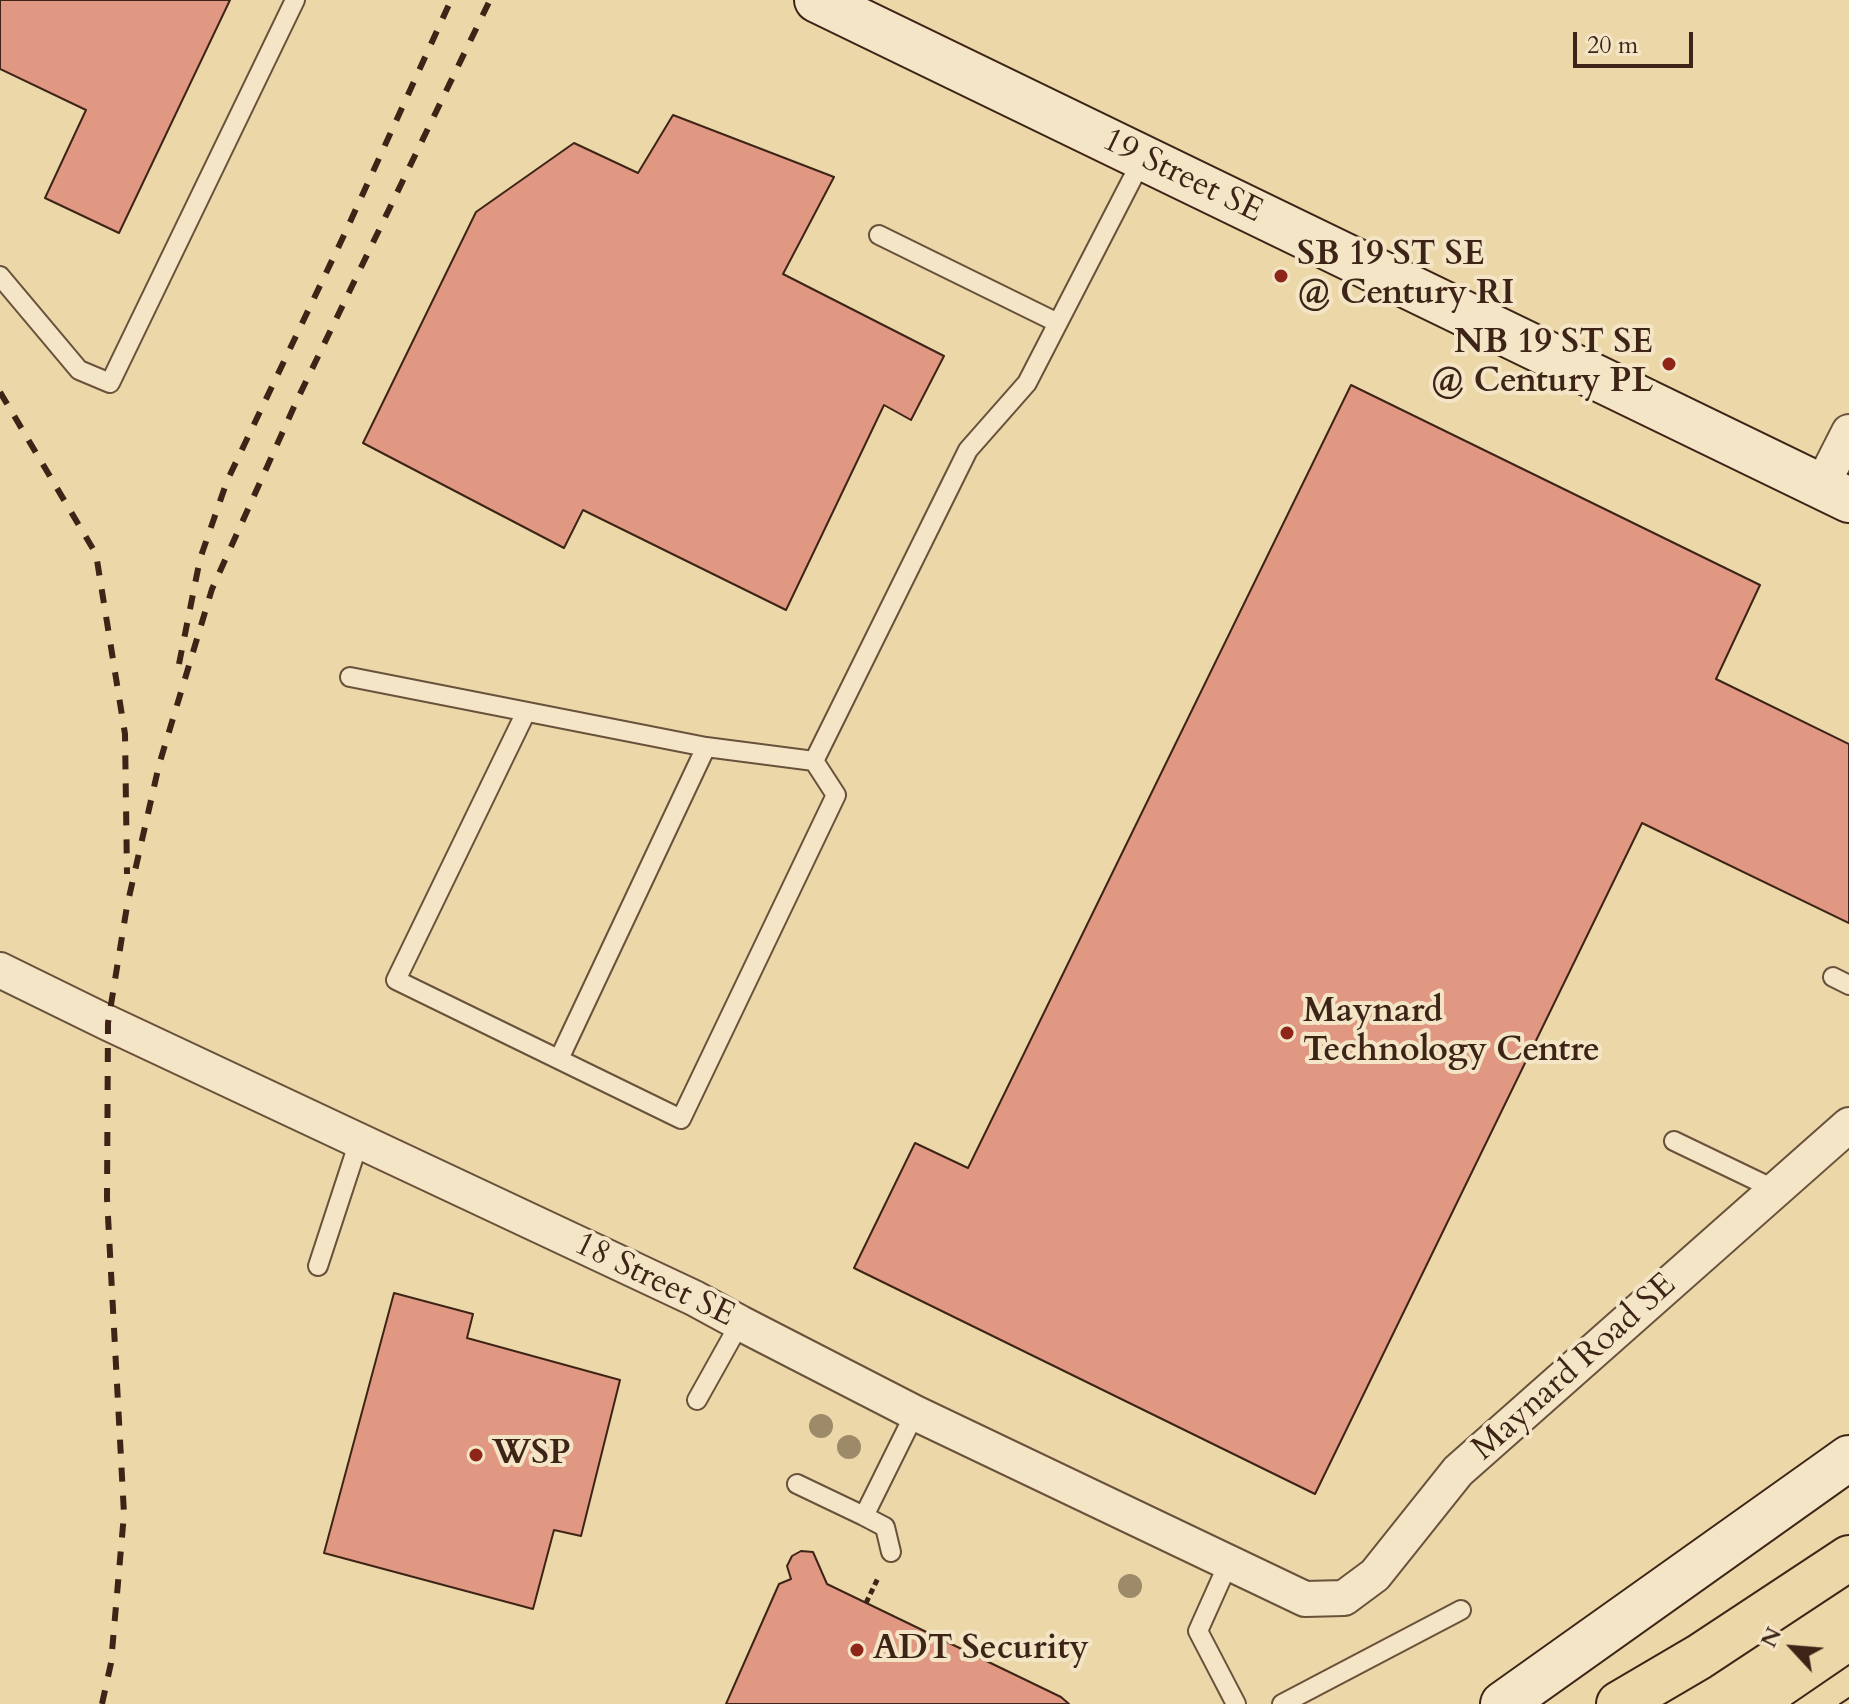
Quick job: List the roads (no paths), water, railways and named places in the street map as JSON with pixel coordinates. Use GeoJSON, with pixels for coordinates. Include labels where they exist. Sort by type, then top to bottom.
{"type":"FeatureCollection","features":[{"type":"Feature","properties":{"kind":"main road"},"geometry":{"type":"LineString","coordinates":[[1619,1704],[1699,1657],[1849,1558]]}},
{"type":"Feature","properties":{"kind":"street","name":"19 Street SE"},"geometry":{"type":"LineString","coordinates":[[817,0],[1835,494]]}},
{"type":"Feature","properties":{"kind":"street"},"geometry":{"type":"LineString","coordinates":[[1835,494],[1849,432]]}},
{"type":"Feature","properties":{"kind":"street","name":"18 Street SE"},"geometry":{"type":"LineString","coordinates":[[0,970],[694,1298],[915,1413],[1305,1599]]}},
{"type":"Feature","properties":{"kind":"street","name":"Maynard Road SE"},"geometry":{"type":"LineString","coordinates":[[1305,1599],[1344,1598],[1375,1575],[1458,1471],[1849,1125]]}},
{"type":"Feature","properties":{"kind":"street"},"geometry":{"type":"LineString","coordinates":[[1503,1704],[1849,1458]]}},
{"type":"Feature","properties":{"kind":"lane"},"geometry":{"type":"LineString","coordinates":[[0,276],[79,370],[110,383],[295,0]]}},
{"type":"Feature","properties":{"kind":"lane"},"geometry":{"type":"LineString","coordinates":[[814,761],[968,450],[1027,383],[1143,158]]}},
{"type":"Feature","properties":{"kind":"lane"},"geometry":{"type":"LineString","coordinates":[[879,235],[1058,323]]}},
{"type":"Feature","properties":{"kind":"lane"},"geometry":{"type":"LineString","coordinates":[[350,677],[706,747],[814,761],[836,795],[681,1119],[396,980],[526,712]]}},
{"type":"Feature","properties":{"kind":"lane"},"geometry":{"type":"LineString","coordinates":[[559,1059],[706,747]]}},
{"type":"Feature","properties":{"kind":"lane"},"geometry":{"type":"LineString","coordinates":[[318,1266],[359,1141]]}},
{"type":"Feature","properties":{"kind":"lane"},"geometry":{"type":"LineString","coordinates":[[1674,1141],[1776,1190]]}},
{"type":"Feature","properties":{"kind":"lane"},"geometry":{"type":"LineString","coordinates":[[697,1400],[740,1323]]}},
{"type":"Feature","properties":{"kind":"lane"},"geometry":{"type":"LineString","coordinates":[[864,1516],[915,1413]]}},
{"type":"Feature","properties":{"kind":"lane"},"geometry":{"type":"LineString","coordinates":[[797,1484],[885,1527],[891,1552]]}},
{"type":"Feature","properties":{"kind":"lane"},"geometry":{"type":"LineString","coordinates":[[1228,1564],[1198,1631],[1236,1704]]}},
{"type":"Feature","properties":{"kind":"lane"},"geometry":{"type":"LineString","coordinates":[[1282,1704],[1461,1610]]}},
{"type":"Feature","properties":{"kind":"tram line"},"geometry":{"type":"LineString","coordinates":[[1792,1704],[1849,1665]]}},
{"type":"Feature","properties":{"kind":"tram line"},"geometry":{"type":"LineString","coordinates":[[1840,1704],[1849,1698]]}},
{"type":"Feature","properties":{"kind":"railway"},"geometry":{"type":"LineString","coordinates":[[179,664],[200,559],[227,481],[451,0]]}},
{"type":"Feature","properties":{"kind":"railway"},"geometry":{"type":"LineString","coordinates":[[102,1704],[111,1663],[124,1514],[107,1198],[108,1023],[127,906],[159,765],[212,589],[298,398],[490,0]]}},
{"type":"Feature","properties":{"kind":"railway"},"geometry":{"type":"LineString","coordinates":[[0,392],[96,554],[125,734],[127,874]]}},
{"type":"Feature","properties":{"kind":"place","name":"SB 19 ST SE @ Century RI"},"geometry":{"type":"Point","coordinates":[1281,276]}},
{"type":"Feature","properties":{"kind":"place","name":"NB 19 ST SE @ Century PL"},"geometry":{"type":"Point","coordinates":[1669,364]}},
{"type":"Feature","properties":{"kind":"place","name":"Maynard Technology Centre"},"geometry":{"type":"Point","coordinates":[1287,1033]}},
{"type":"Feature","properties":{"kind":"place","name":"WSP"},"geometry":{"type":"Point","coordinates":[476,1455]}},
{"type":"Feature","properties":{"kind":"place","name":"ADT Security"},"geometry":{"type":"Point","coordinates":[857,1650]}}]}
